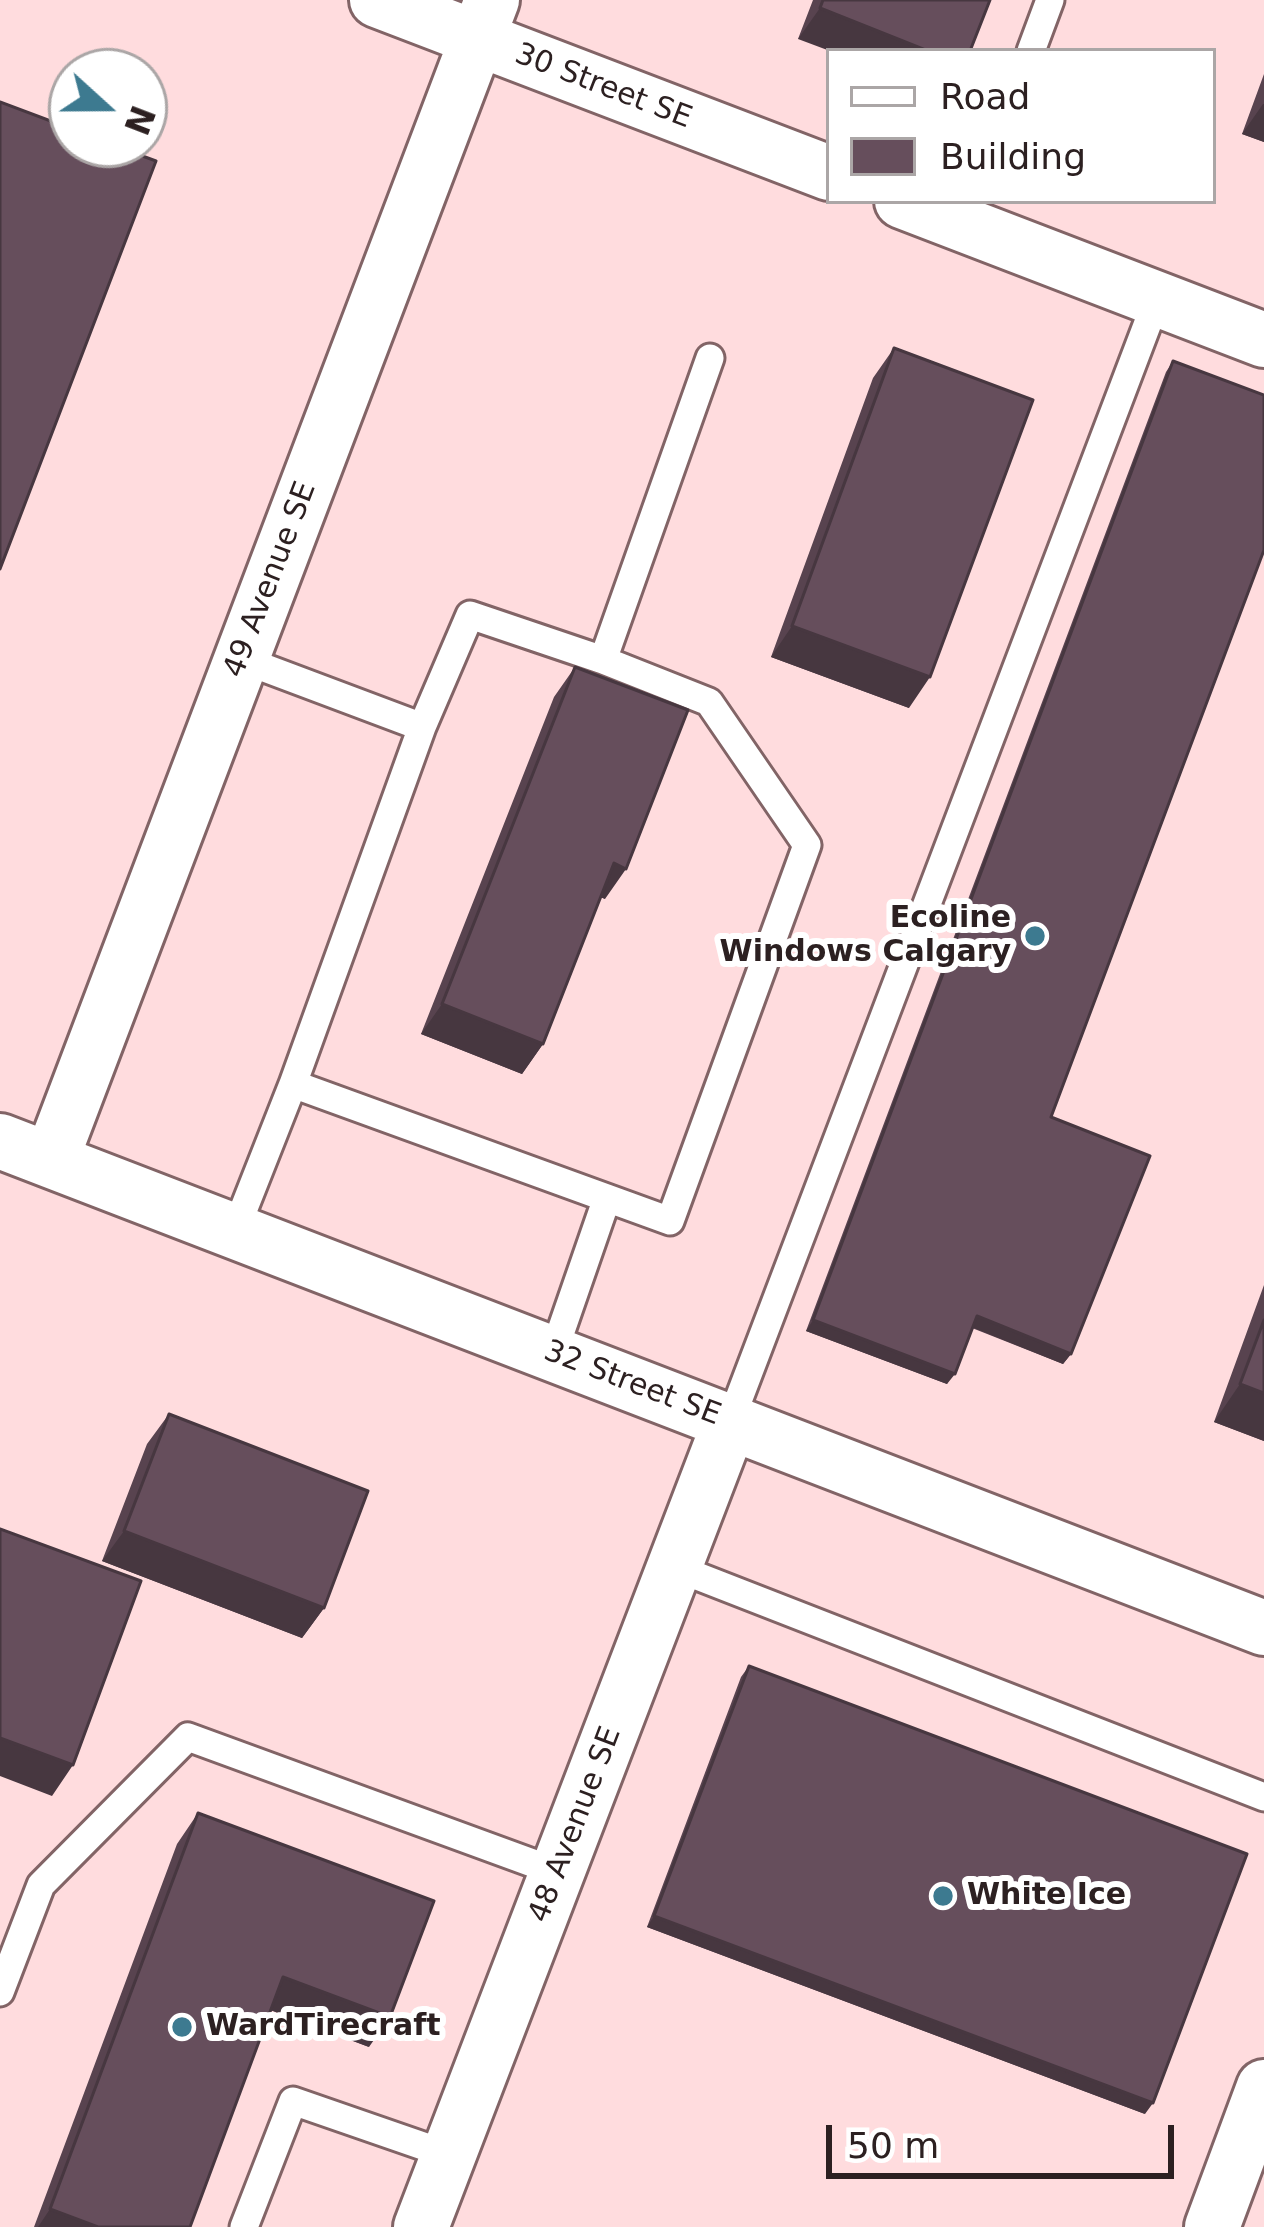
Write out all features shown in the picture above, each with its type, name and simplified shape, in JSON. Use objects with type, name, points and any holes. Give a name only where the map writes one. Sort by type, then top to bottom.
[{"type":"street","name":"30 Street SE","points":[[377,0],[484,19],[826,172]]},
{"type":"street","name":"49 Avenue SE","points":[[51,1160],[484,19]]},
{"type":"street","points":[[919,204],[970,213],[1157,299],[1264,340]]},
{"type":"street","name":"32 Street SE","points":[[0,1141],[1264,1628]]},
{"type":"street","name":"48 Avenue SE","points":[[421,2227],[730,1422]]},
{"type":"street","points":[[1212,2227],[1264,2087]]},
{"type":"lane","points":[[1032,48],[1050,0]]},
{"type":"lane","points":[[730,1422],[1157,299]]},
{"type":"lane","points":[[603,660],[710,358]]},
{"type":"lane","points":[[235,1231],[422,727],[470,615],[709,702],[807,845],[670,1221],[293,1084]]},
{"type":"lane","points":[[241,659],[422,727]]},
{"type":"lane","points":[[554,1354],[608,1198]]},
{"type":"lane","points":[[674,1568],[1264,1797]]},
{"type":"lane","points":[[0,1992],[41,1885],[188,1737],[557,1872]]},
{"type":"lane","points":[[244,2227],[293,2101],[449,2155]]},
{"type":"building","points":[[823,0],[990,0],[971,48],[920,48],[820,8]]},
{"type":"building","points":[[0,102],[48,120],[48,168],[153,168],[0,569]]},
{"type":"building","points":[[894,348],[1033,400],[930,677],[792,626]]},
{"type":"building","name":"Ecoline Windows Calgary","points":[[1173,361],[1264,395],[1264,550],[1051,1117],[1150,1156],[1071,1354],[977,1316],[955,1374],[813,1320]]},
{"type":"building","points":[[575,667],[688,710],[626,869],[614,863],[543,1044],[442,1004]]},
{"type":"building","points":[[1264,1320],[1264,1393],[1240,1384]]},
{"type":"building","points":[[169,1414],[368,1491],[324,1608],[124,1531]]},
{"type":"building","points":[[0,1529],[141,1581],[73,1765],[0,1738]]},
{"type":"building","name":"White Ice","points":[[749,1666],[1247,1854],[1153,2103],[654,1916]]},
{"type":"building","name":"WardTirecraft","points":[[198,1813],[434,1901],[390,2017],[283,1977],[190,2227],[98,2227],[50,2209]]},
{"type":"place","name":"Ecoline Windows Calgary","points":[[1035,936]]},
{"type":"place","name":"White Ice","points":[[943,1896]]},
{"type":"place","name":"WardTirecraft","points":[[182,2027]]}]
